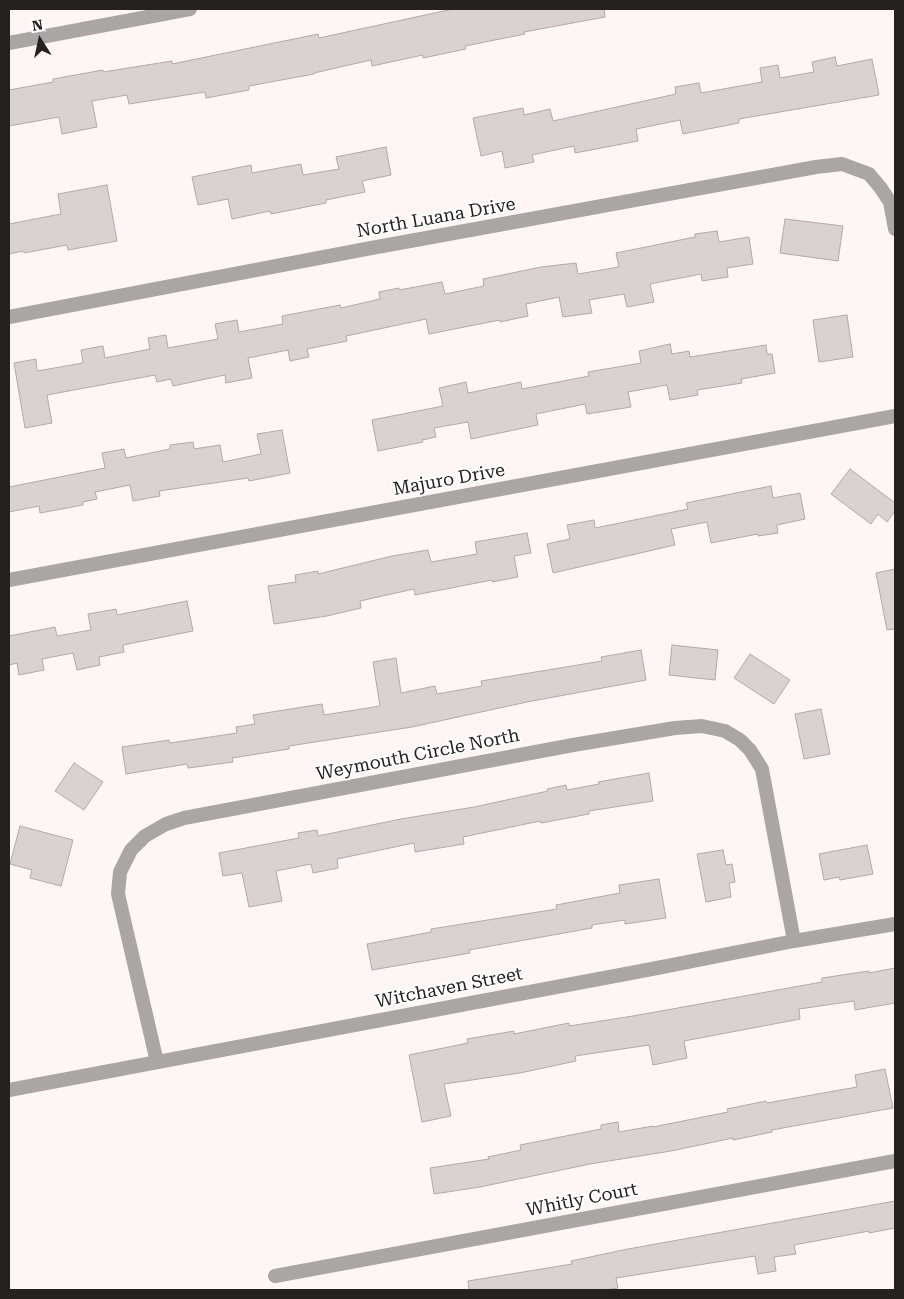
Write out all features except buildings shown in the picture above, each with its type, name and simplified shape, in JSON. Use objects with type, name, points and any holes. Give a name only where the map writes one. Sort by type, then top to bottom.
[{"type":"street","points":[[9,43],[190,9]]},
{"type":"street","name":"North Luana Drive","points":[[9,317],[816,167],[842,164],[869,174],[880,187],[890,202],[895,229]]},
{"type":"street","name":"Majuro Drive","points":[[9,580],[895,416]]},
{"type":"street","name":"Weymouth Circle North","points":[[158,1062],[118,894],[120,872],[131,850],[145,836],[166,824],[184,818],[573,745],[674,728],[702,726],[725,731],[740,740],[750,750],[762,769],[794,941]]},
{"type":"street","name":"Witchaven Street","points":[[9,1090],[794,941],[895,924]]},
{"type":"street","name":"Whitly Court","points":[[275,1276],[895,1161]]}]
